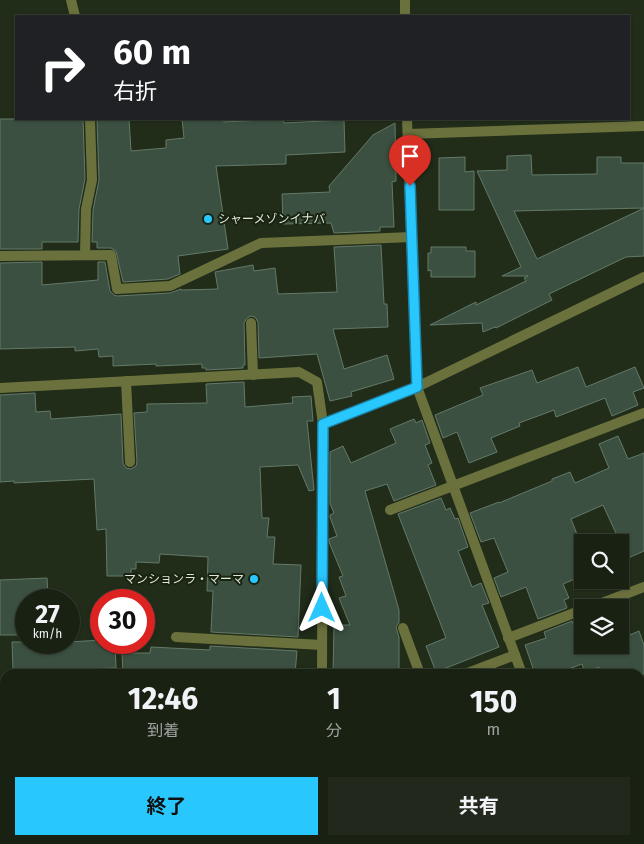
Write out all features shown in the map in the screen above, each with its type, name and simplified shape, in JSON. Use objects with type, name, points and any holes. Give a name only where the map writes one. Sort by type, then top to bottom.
[{"type":"street","points":[[71,0],[75,15]]},
{"type":"street","points":[[405,0],[405,15]]},
{"type":"street","points":[[85,255],[86,209],[92,180],[90,120]]},
{"type":"street","points":[[407,120],[417,387],[520,669]]},
{"type":"street","points":[[408,134],[644,126]]},
{"type":"street","points":[[0,256],[111,255],[117,289],[170,286],[261,243],[412,237]]},
{"type":"street","points":[[323,424],[417,387],[644,277]]},
{"type":"street","points":[[251,323],[253,375]]},
{"type":"street","points":[[0,388],[299,372],[317,382],[323,424],[322,669]]},
{"type":"street","points":[[126,381],[130,462]]},
{"type":"street","points":[[390,510],[644,413]]},
{"type":"street","points":[[613,599],[644,587]]},
{"type":"street","points":[[508,638],[574,613]]},
{"type":"street","points":[[403,628],[418,669]]},
{"type":"street","points":[[176,636],[322,645]]},
{"type":"street","points":[[478,669],[515,655]]},
{"type":"building","points":[[0,119],[83,120],[85,179],[79,209],[78,242],[42,242],[42,249],[0,249]]},
{"type":"building","points":[[97,120],[129,120],[131,151],[166,148],[166,140],[184,138],[182,120],[224,120],[224,122],[283,120],[284,123],[344,120],[345,152],[286,155],[286,164],[216,166],[228,249],[178,256],[180,274],[168,279],[123,282],[116,251],[111,248],[97,248],[97,242],[92,242],[93,210],[99,180]]},
{"type":"building","points":[[395,123],[396,181],[392,182],[394,227],[380,227],[380,231],[334,233],[331,223],[283,224],[282,194],[330,192],[329,186],[373,135]]},
{"type":"building","points":[[531,155],[532,175],[597,174],[597,157],[621,157],[621,163],[644,163],[644,208],[644,256],[626,257],[549,294],[552,300],[496,328],[483,332],[482,323],[430,325],[476,302],[476,305],[526,281],[524,278],[528,276],[502,276],[521,267],[477,171],[507,170],[507,156]],"holes":[[[644,208],[537,259],[514,211]]]},
{"type":"building","points":[[465,157],[465,172],[474,171],[474,210],[439,210],[439,158]]},
{"type":"building","points":[[381,245],[384,304],[387,304],[388,327],[333,329],[344,369],[387,355],[394,379],[351,392],[352,396],[330,401],[317,354],[259,358],[258,322],[255,317],[251,316],[244,323],[245,365],[243,365],[243,368],[206,370],[206,368],[202,368],[202,364],[113,366],[113,356],[99,357],[98,349],[75,351],[75,347],[0,349],[0,263],[42,262],[42,285],[98,280],[98,262],[105,262],[110,291],[117,296],[170,293],[181,289],[218,289],[215,272],[253,265],[254,271],[275,268],[278,294],[337,292],[334,247]]},
{"type":"building","points":[[431,247],[466,247],[466,251],[475,251],[475,277],[431,277],[431,270],[428,271],[428,253],[431,253]]},
{"type":"building","points":[[578,367],[586,387],[635,367],[644,388],[633,392],[638,405],[612,416],[605,398],[556,417],[554,410],[519,423],[520,426],[491,438],[497,452],[469,463],[457,432],[443,438],[435,415],[483,395],[480,388],[532,370],[537,383]]},
{"type":"building","points":[[244,382],[245,407],[293,403],[292,397],[311,396],[313,421],[307,421],[314,490],[309,491],[298,465],[260,467],[262,518],[269,518],[267,537],[275,537],[273,564],[301,565],[298,637],[211,632],[213,591],[207,591],[208,557],[160,554],[159,563],[136,562],[136,569],[131,569],[131,576],[107,576],[106,529],[97,530],[94,479],[0,482],[0,395],[35,393],[36,412],[50,411],[51,419],[121,414],[123,463],[126,468],[131,469],[136,466],[137,462],[134,413],[147,412],[147,404],[207,403],[206,384]]},
{"type":"building","points":[[414,419],[416,423],[422,420],[430,443],[425,445],[432,463],[428,465],[436,485],[394,501],[387,484],[365,491],[399,610],[399,623],[396,627],[399,637],[399,669],[333,669],[334,625],[350,625],[339,598],[346,596],[339,577],[343,576],[329,542],[329,539],[337,536],[330,517],[334,513],[330,504],[330,452],[343,446],[351,463],[396,443],[390,429]]},
{"type":"building","points":[[618,436],[628,459],[644,453],[644,551],[629,558],[629,534],[616,534],[603,505],[571,519],[577,534],[574,534],[574,579],[563,584],[569,598],[564,600],[567,608],[538,619],[526,587],[501,597],[494,578],[508,572],[494,538],[481,542],[470,513],[499,503],[570,472],[575,483],[609,468],[599,444]]},
{"type":"building","points":[[441,498],[446,510],[450,508],[455,519],[458,518],[468,547],[458,551],[472,587],[481,583],[489,603],[482,605],[499,647],[444,669],[435,669],[426,646],[446,638],[398,514]]},
{"type":"building","points":[[47,578],[48,589],[15,589],[15,635],[0,635],[0,580]]},
{"type":"building","points":[[572,621],[574,626],[574,654],[629,654],[629,635],[639,631],[644,645],[644,669],[600,669],[599,667],[584,669],[582,664],[568,669],[533,669],[525,645],[546,638],[544,632]]},
{"type":"building","points":[[80,641],[90,641],[90,654],[115,654],[116,668],[13,669],[12,642],[15,642],[15,654],[80,654]]},
{"type":"building","points":[[210,646],[297,651],[295,669],[123,669],[122,654],[155,654],[155,647],[210,650]]},
{"type":"place","name":"シャーメゾンイナバ","points":[[208,219]]},
{"type":"place","name":"マンションラ・マーマ","points":[[254,579]]},
{"type":"route","points":[[322,608],[323,424],[417,387],[410,186]]}]
